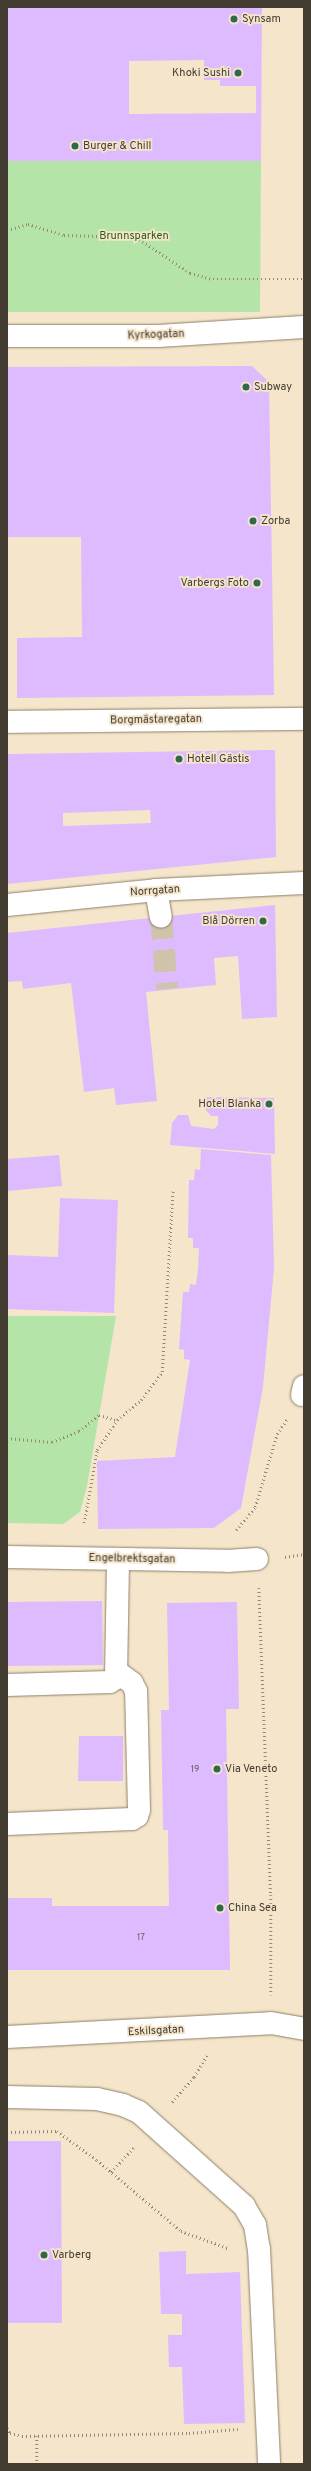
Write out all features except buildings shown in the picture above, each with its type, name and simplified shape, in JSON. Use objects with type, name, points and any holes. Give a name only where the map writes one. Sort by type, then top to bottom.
[{"type":"street","name":"Kyrkogatan","points":[[7,336],[158,336],[304,327]]},
{"type":"street","name":"Borgmästaregatan","points":[[7,722],[304,719]]},
{"type":"street","name":"Norrgatan","points":[[7,905],[156,890],[304,883]]},
{"type":"street","points":[[156,890],[161,917]]},
{"type":"street","name":"Engelbrektsgatan","points":[[7,1557],[227,1561],[257,1559]]},
{"type":"street","points":[[7,1685],[110,1682],[116,1678],[118,1673],[118,1559]]},
{"type":"street","points":[[7,1824],[132,1819],[137,1816],[139,1810],[136,1691],[132,1683],[118,1673]]},
{"type":"street","name":"Eskilsgatan","points":[[7,2037],[271,2023],[304,2029]]},
{"type":"street","points":[[7,2097],[34,2100],[97,2099],[134,2110],[244,2206],[255,2225],[259,2249],[269,2464]]},
{"type":"path","points":[[7,230],[28,224],[64,235],[136,237],[190,273],[213,279],[304,279]]},
{"type":"path","points":[[84,1523],[97,1450],[117,1420],[141,1400],[162,1372],[173,1189]]},
{"type":"path","points":[[227,1561],[232,1538],[239,1524],[255,1507],[277,1434],[303,1390]]},
{"type":"path","points":[[7,1438],[52,1442],[79,1431],[99,1415],[117,1420]]},
{"type":"path","points":[[289,1557],[304,1554]]},
{"type":"path","points":[[257,1559],[271,1895],[271,2023]]},
{"type":"path","points":[[7,2132],[57,2131],[97,2160],[181,2231],[232,2250]]},
{"type":"path","points":[[7,2428],[10,2433],[22,2436],[37,2436],[189,2433],[241,2428]]},
{"type":"path","points":[[37,2436],[37,2464]]},
{"type":"green space","name":"Brunnsparken","points":[[7,161],[261,161],[260,312],[7,312]]},
{"type":"green space","points":[[7,1316],[116,1316],[87,1486],[80,1512],[63,1524],[7,1523]]},
{"type":"tunnel","points":[[161,917],[167,989]]},
{"type":"place","name":"Synsam","points":[[234,19]]},
{"type":"place","name":"Khoki Sushi","points":[[238,73]]},
{"type":"place","name":"Burger & Chill","points":[[75,146]]},
{"type":"place","name":"Subway","points":[[246,387]]},
{"type":"place","name":"Zorba","points":[[253,521]]},
{"type":"place","name":"Varbergs Foto","points":[[257,583]]},
{"type":"place","name":"Hotell Gästis","points":[[179,759]]},
{"type":"place","name":"Blå Dörren","points":[[263,921]]},
{"type":"place","name":"Hotel Blanka","points":[[269,1104]]},
{"type":"place","name":"Via Veneto","points":[[217,1769]]},
{"type":"place","name":"China Sea","points":[[220,1908]]},
{"type":"place","name":"Varberg","points":[[44,2255]]}]
